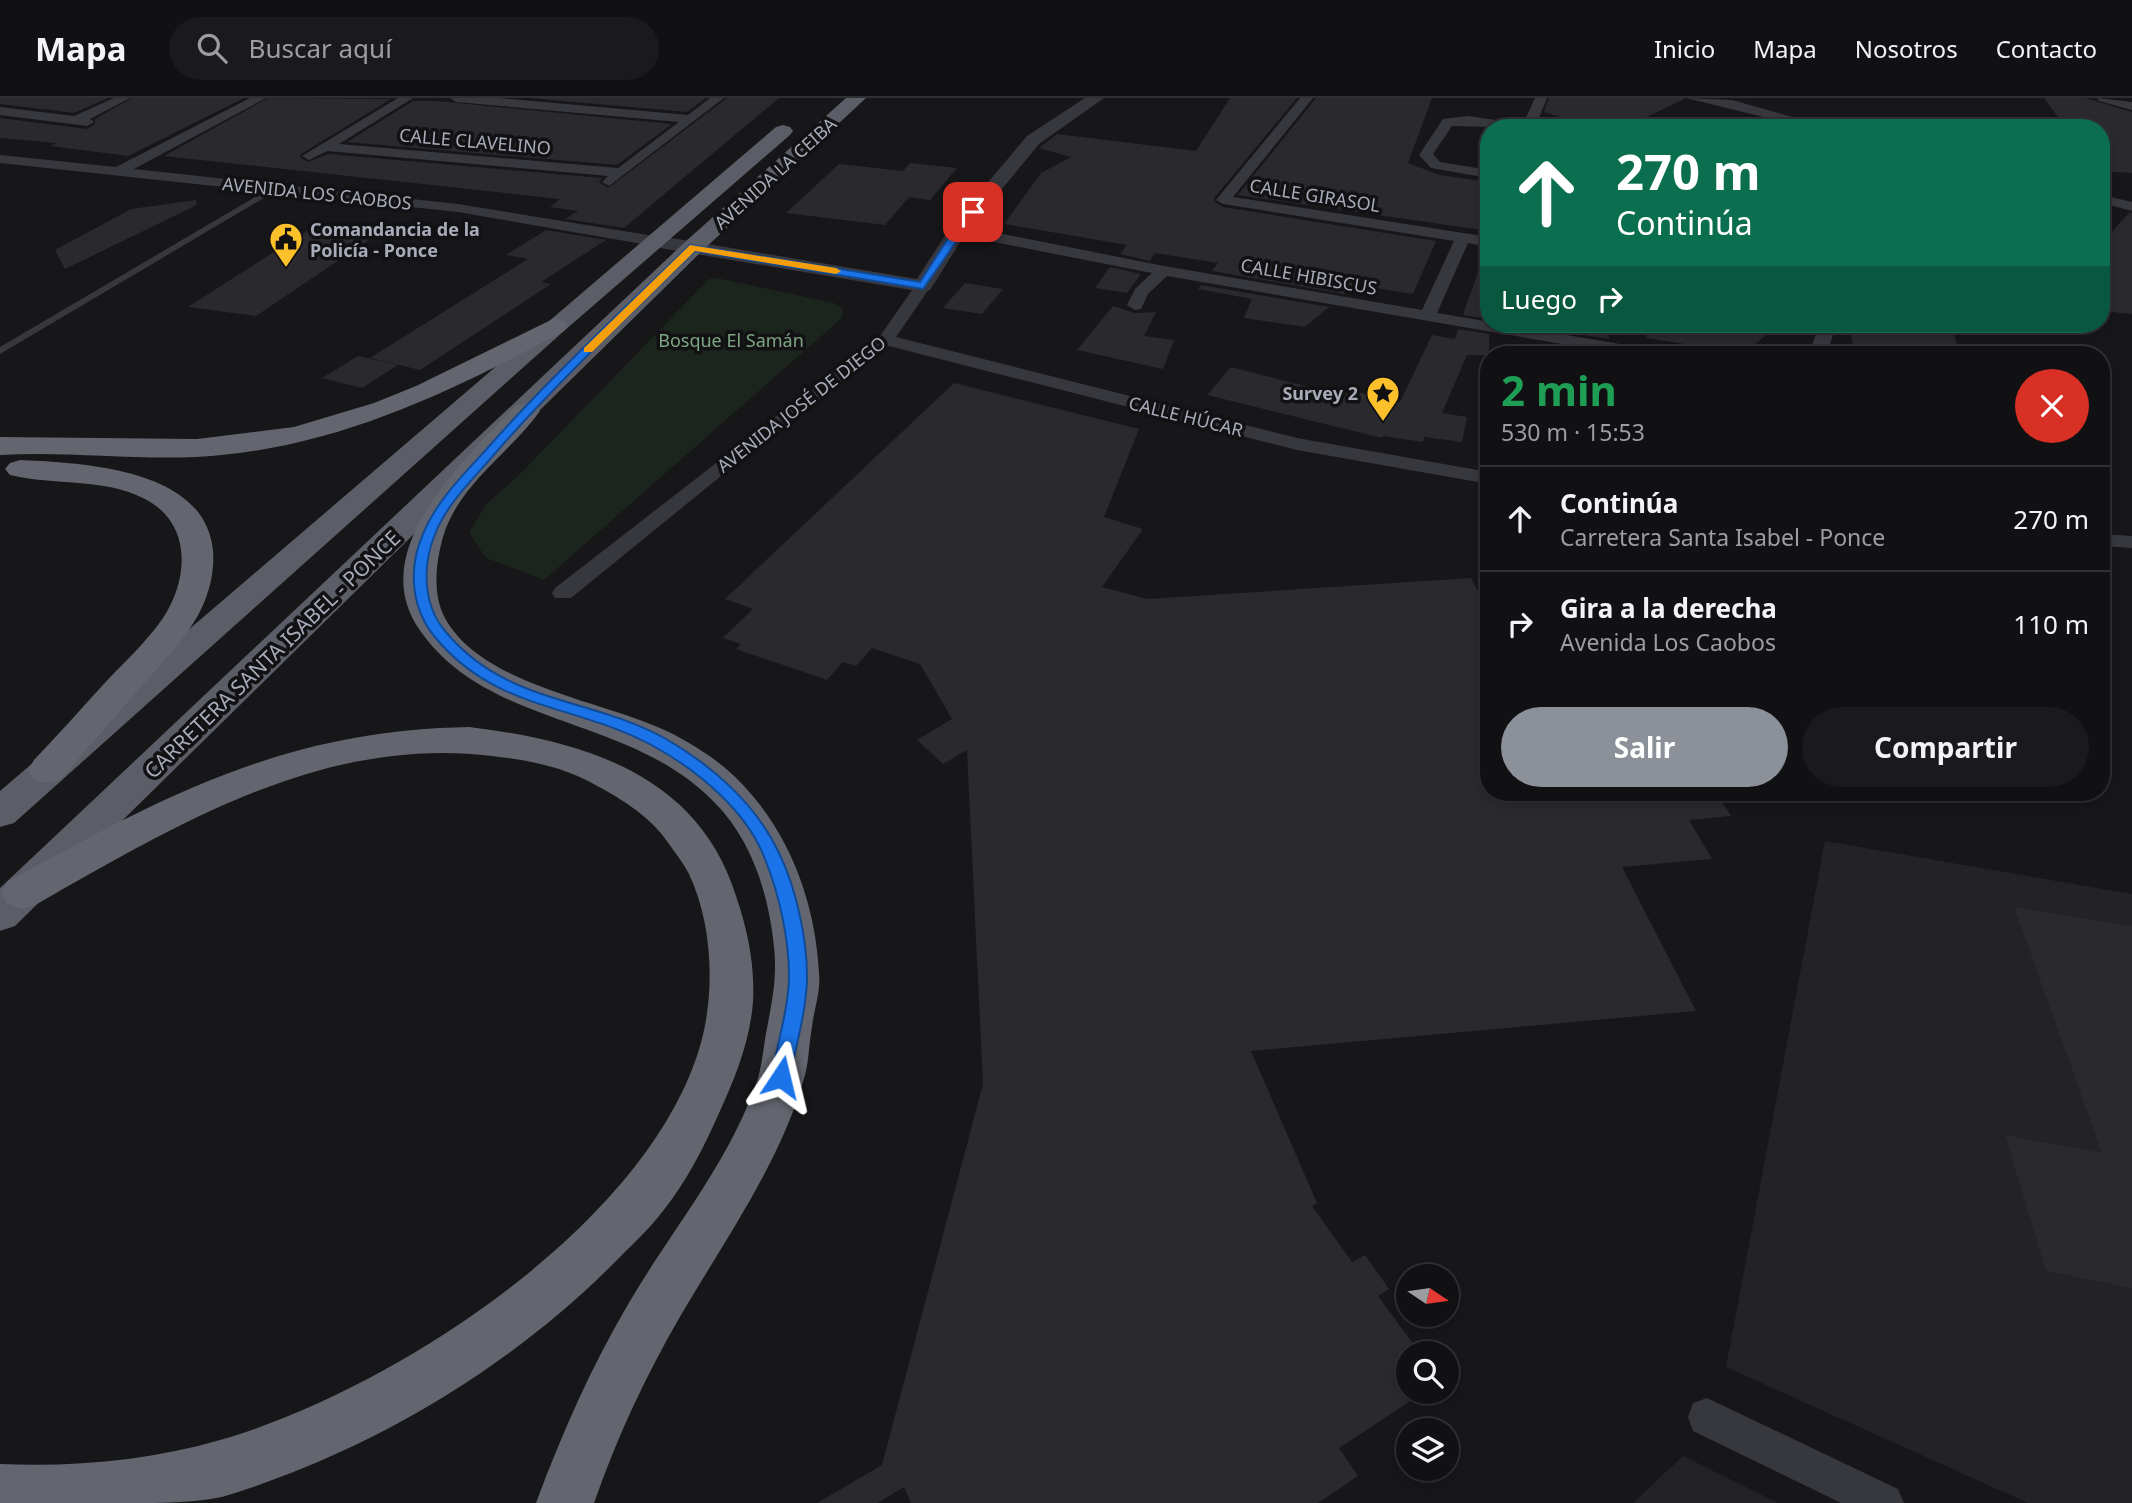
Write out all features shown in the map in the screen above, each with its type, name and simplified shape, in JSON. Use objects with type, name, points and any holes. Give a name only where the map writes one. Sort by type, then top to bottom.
[{"type":"highway","name":"AVENIDA LA CEIBA","points":[[693,247],[857,98]]},
{"type":"highway","name":"AVENIDA LA CEIBA","points":[[654,241],[801,116]]},
{"type":"highway","points":[[0,813],[654,241]]},
{"type":"highway","name":"CARRETERA SANTA ISABEL - PONCE","points":[[11,904],[526,411],[693,247]]},
{"type":"highway","points":[[0,446],[53,444],[199,448],[306,433],[358,420],[416,398],[555,326]]},
{"type":"highway","points":[[526,411],[447,501],[428,535],[421,567],[421,599],[432,624],[456,654],[482,675],[516,691],[630,729],[660,743],[709,775],[748,816],[773,856],[790,914],[798,977],[781,1077],[751,1146],[718,1210],[661,1298],[615,1382],[565,1503]]},
{"type":"highway","points":[[0,468],[61,470],[139,483],[167,496],[191,524],[200,552],[194,582],[178,619],[158,646],[47,770]]},
{"type":"highway","points":[[0,1493],[32,1498],[113,1498],[199,1480],[289,1447],[394,1394],[489,1338],[586,1256],[648,1191],[704,1097],[728,1023],[732,962],[722,900],[698,851],[672,817],[636,788],[585,761],[547,749],[492,742],[424,740],[355,748],[281,768],[169,812],[11,904]]},
{"type":"street","points":[[0,111],[82,121],[124,98]]},
{"type":"street","points":[[118,172],[260,98]]},
{"type":"street","points":[[309,156],[407,98]]},
{"type":"street","points":[[456,98],[691,119]]},
{"type":"street","points":[[601,188],[718,98]]},
{"type":"street","name":"AVENIDA JOSÉ DE DIEGO","points":[[563,593],[725,463],[886,340],[958,230],[1033,140],[1096,98]]},
{"type":"street","name":"CALLE GIRASOL","points":[[1307,98],[1223,200],[1480,241]]},
{"type":"street","points":[[1530,119],[1541,98]]},
{"type":"street","points":[[1692,98],[1730,101],[1794,119]]},
{"type":"street","points":[[2103,98],[2132,106]]},
{"type":"street","points":[[1730,101],[1741,119]]},
{"type":"street","points":[[1480,122],[1448,121],[1426,155],[1436,165],[1480,172]]},
{"type":"street","name":"CALLE CLAVELINO","points":[[325,147],[621,173]]},
{"type":"street","name":"AVENIDA LOS CAOBOS","points":[[0,159],[458,208],[923,286]]},
{"type":"street","points":[[2110,201],[2132,207]]},
{"type":"street","name":"CALLE HIBISCUS","points":[[958,230],[1164,271],[1480,324]]},
{"type":"street","points":[[1428,315],[1462,238]]},
{"type":"street","points":[[1135,305],[1141,292],[1164,271]]},
{"type":"street","name":"CALLE HIBISCUS","points":[[1530,333],[1604,346]]},
{"type":"street","name":"CALLE HÚCAR","points":[[886,340],[1297,444],[1480,476]]},
{"type":"street","points":[[2110,541],[2132,542]]},
{"type":"street","points":[[1707,1417],[1884,1503]]},
{"type":"lane","points":[[0,351],[275,189]]},
{"type":"shaded area","points":[[1825,841],[2132,894],[2132,1503],[2028,1503],[1726,1367]]},
{"type":"shaded area","points":[[1683,1456],[1778,1503],[1633,1503]]},
{"type":"green space","name":"Bosque El Samán","points":[[717,278],[834,303],[843,309],[842,318],[544,580],[486,558],[469,533],[486,504],[519,475],[709,279]]},
{"type":"building","points":[[0,98],[108,98],[74,113],[0,104]]},
{"type":"building","points":[[132,98],[244,98],[128,156],[50,146],[57,143],[0,138],[0,118],[87,129],[95,124],[95,119]]},
{"type":"building","points":[[268,98],[391,99],[301,154],[300,157],[308,162],[328,154],[602,178],[599,182],[608,188],[727,98],[779,98],[624,228],[565,219],[578,211],[550,207],[560,199],[164,156]]},
{"type":"building","points":[[528,98],[706,98],[687,112]]},
{"type":"building","points":[[1230,98],[1297,98],[1214,198],[1215,202],[1223,207],[1436,241],[1413,294],[1353,286],[1344,294],[1212,271],[1218,263],[1155,253],[1150,261],[1120,254],[1127,245],[1004,224],[1041,173],[1071,157],[1039,148],[1057,134],[1196,151]]},
{"type":"building","points":[[1316,98],[1432,98],[1408,163],[1440,175],[1480,181],[1480,230],[1238,195]]},
{"type":"building","points":[[1549,98],[1684,99],[1643,119],[1567,119],[1544,112]]},
{"type":"building","points":[[2044,98],[2085,98],[2132,112],[2132,173],[2110,172],[2110,119],[2059,119]]},
{"type":"building","points":[[413,101],[437,101],[672,124],[617,165],[347,142]]},
{"type":"building","points":[[910,163],[957,168],[930,200],[909,197],[885,225],[786,213],[839,164],[903,171]]},
{"type":"building","points":[[196,200],[197,205],[65,269],[55,250],[131,209]]},
{"type":"building","points":[[2132,213],[2132,314],[2110,312],[2110,234]]},
{"type":"building","name":"Comandancia de la Policía - Ponce","points":[[318,224],[381,232],[256,316],[188,307]]},
{"type":"building","points":[[546,230],[606,240],[541,282],[551,284],[420,370],[370,358],[528,259],[506,255]]},
{"type":"building","points":[[1480,266],[1480,318],[1463,315]]},
{"type":"building","points":[[1110,267],[1141,274],[1127,293],[1095,288]]},
{"type":"building","points":[[965,283],[1003,289],[982,314],[943,308]]},
{"type":"building","points":[[1201,285],[1329,307],[1305,327],[1244,318],[1252,299],[1198,289]]},
{"type":"building","points":[[1113,306],[1135,313],[1156,312],[1144,336],[1174,340],[1163,369],[1077,350]]},
{"type":"building","points":[[1458,329],[1489,334],[1489,346],[1480,346],[1480,355],[1467,355],[1442,413],[1467,417],[1462,442],[1424,437],[1423,442],[1382,438],[1207,395],[1231,367],[1344,396],[1350,390],[1400,402],[1432,335],[1455,339]]},
{"type":"building","points":[[1608,333],[1609,339],[1584,335]]},
{"type":"building","points":[[1646,333],[1769,333],[1755,346],[1697,346],[1646,338]]},
{"type":"building","points":[[1850,333],[1953,333],[1958,346],[1854,346]]},
{"type":"building","points":[[358,356],[398,365],[362,388],[322,378]]},
{"type":"building","points":[[954,383],[1139,429],[1104,517],[1143,529],[1102,587],[1147,599],[1471,578],[1480,596],[1480,801],[1721,801],[1731,816],[1689,820],[1712,859],[1622,867],[1696,1011],[1251,1051],[1317,1203],[1312,1206],[1352,1262],[1365,1255],[1389,1289],[1378,1296],[1396,1320],[1396,1327],[1401,1327],[1411,1341],[1396,1341],[1396,1404],[1406,1404],[1339,1448],[1358,1476],[1318,1503],[911,1503],[904,1487],[878,1503],[817,1503],[882,1465],[983,1084],[967,750],[943,764],[917,740],[952,719],[920,664],[872,648],[856,666],[843,662],[827,680],[736,649],[741,644],[723,638],[753,609],[725,599]]},
{"type":"building","points":[[2014,907],[2132,926],[2132,1288],[2046,1271],[2005,1135],[2102,1153]]},
{"type":"slow traffic","points":[[588,350],[693,247],[836,271]]},
{"type":"place","name":"Comandancia de la Policía - Ponce","points":[[286,269]]},
{"type":"place","name":"Survey 2","points":[[1383,423]]},
{"type":"route","points":[[781,1077],[798,977],[790,914],[773,856],[748,816],[709,775],[660,743],[630,729],[516,691],[482,675],[456,654],[432,624],[421,599],[421,567],[428,535],[447,501],[526,411],[693,247],[923,286],[958,230],[973,212]]}]
